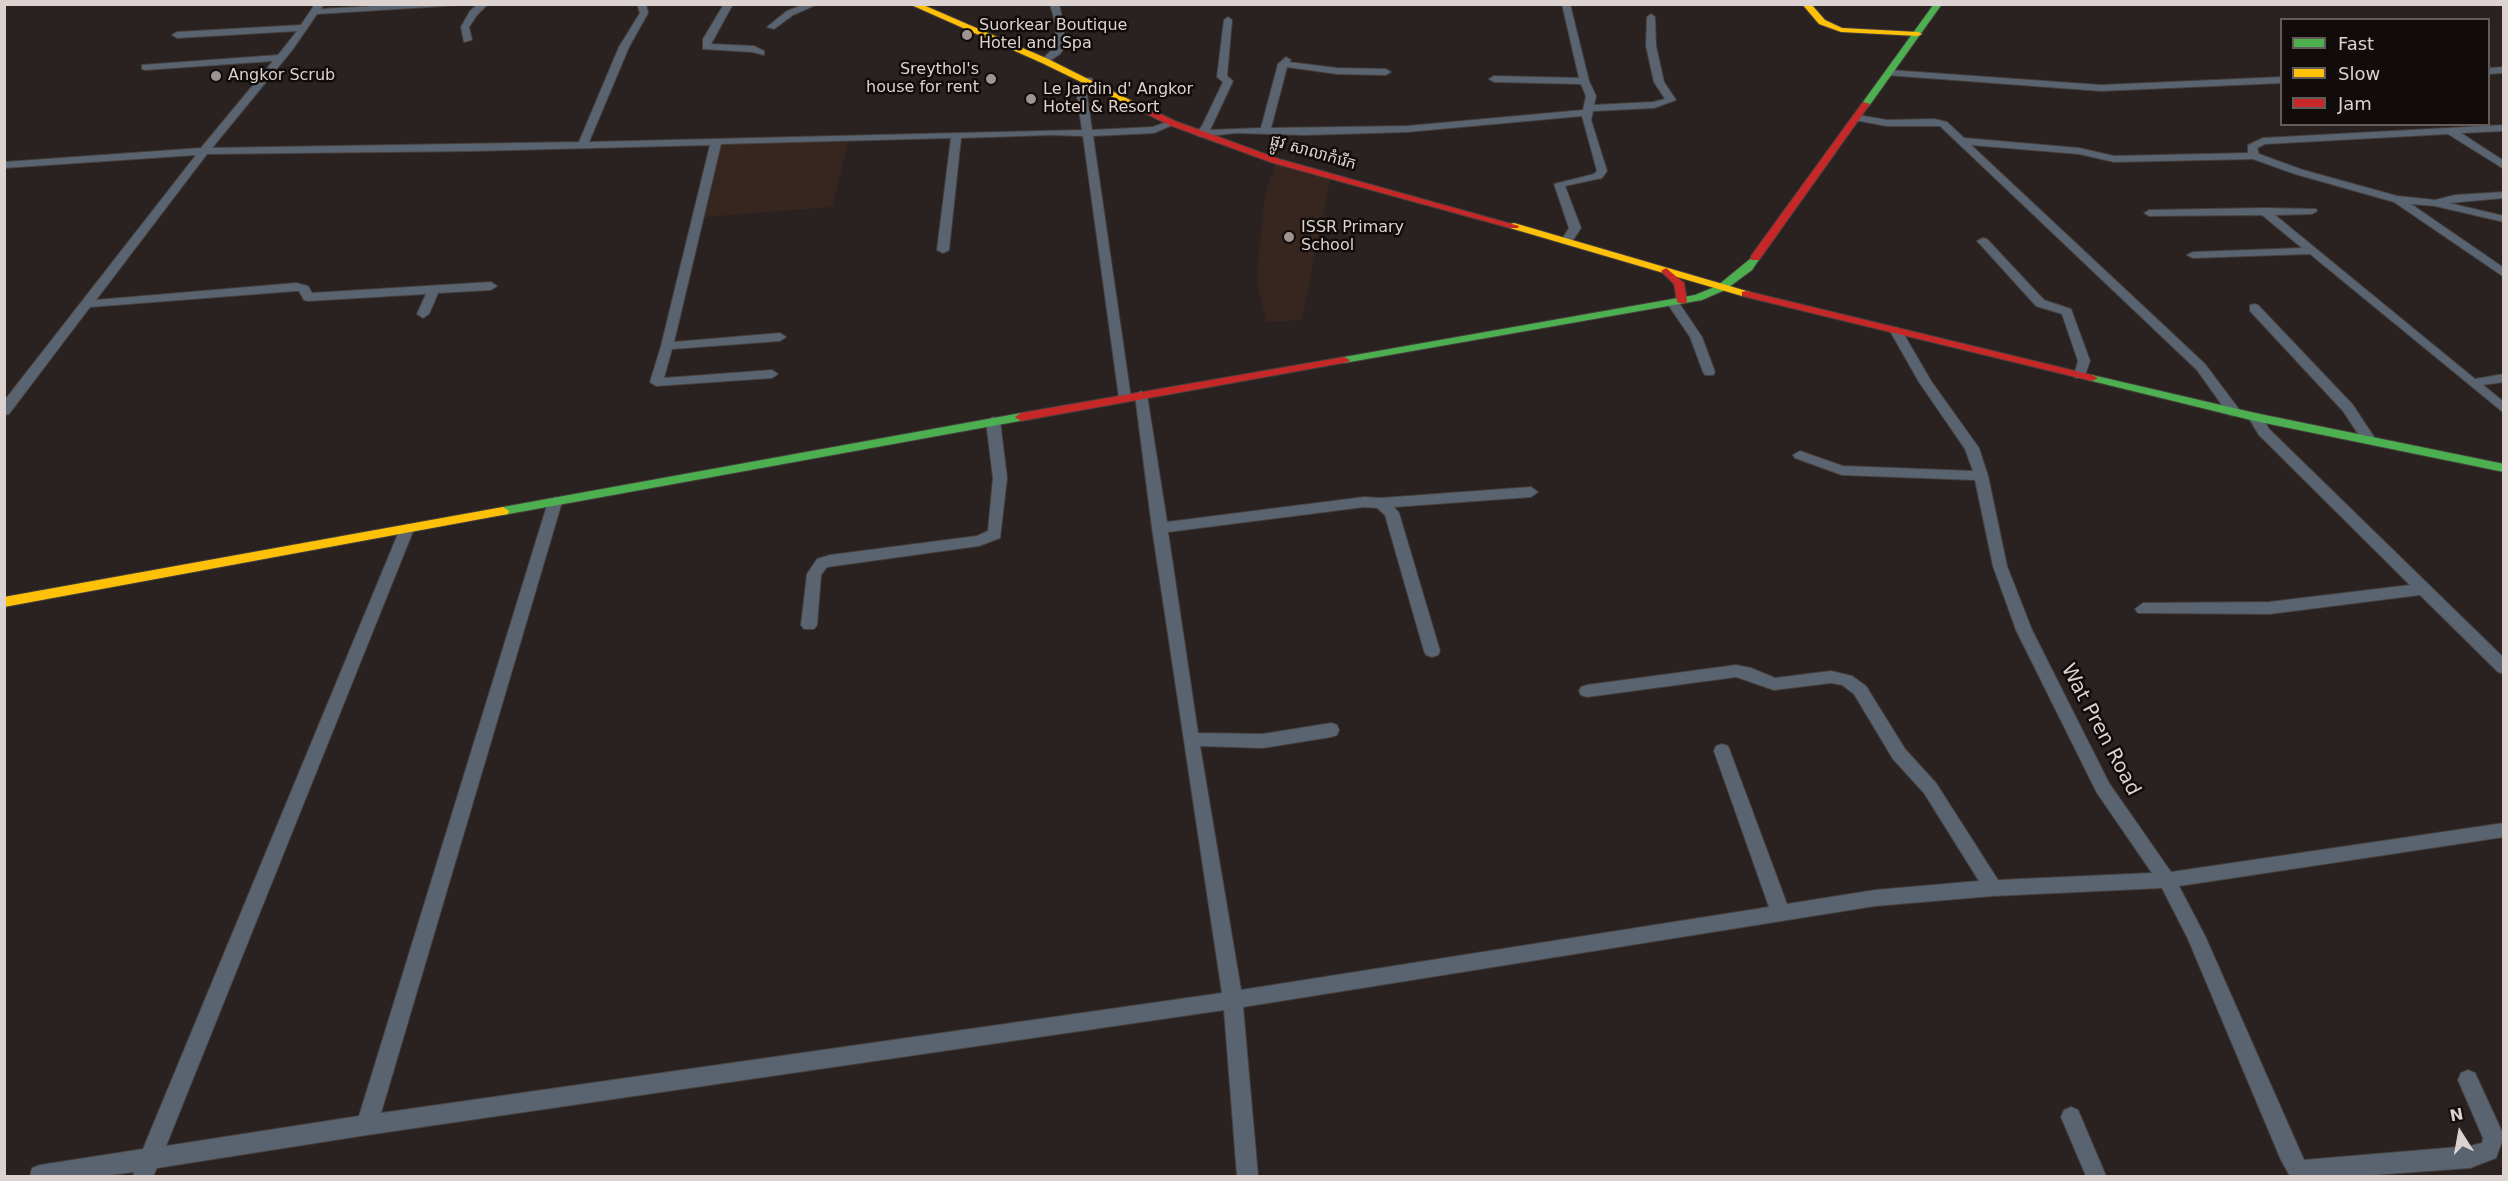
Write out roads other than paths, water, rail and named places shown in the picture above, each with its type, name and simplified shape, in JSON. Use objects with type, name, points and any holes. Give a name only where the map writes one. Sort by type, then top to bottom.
[{"type":"main road","name":"ផ្លូវ សាលាកំរើក","points":[[913,4],[1051,57],[1088,80],[1172,123],[1276,161],[1666,270],[1721,288],[2255,417],[2365,432],[2504,468]]},
{"type":"main road","points":[[1806,4],[1822,21],[1841,30],[1918,34]]},
{"type":"main road","points":[[4,602],[993,421],[1677,302],[1721,288],[1748,268],[1938,4]]},
{"type":"main road","points":[[1666,270],[1679,283],[1677,302]]},
{"type":"street","points":[[4,411],[204,152],[281,58],[317,8],[472,4]]},
{"type":"street","points":[[467,40],[465,27],[473,13],[484,4]]},
{"type":"street","points":[[583,145],[624,47],[644,13],[641,4]]},
{"type":"street","points":[[729,4],[708,39],[706,47],[754,49],[761,53]]},
{"type":"street","points":[[771,27],[790,13],[814,4]]},
{"type":"street","points":[[1051,57],[1060,26],[1054,4]]},
{"type":"street","points":[[1566,4],[1584,81],[1591,96],[1586,120],[1602,171],[1598,176],[1564,181],[1559,184],[1575,228],[1567,242]]},
{"type":"street","points":[[1200,133],[1407,129],[1654,105],[1671,100],[1659,82],[1651,46],[1651,17]]},
{"type":"street","points":[[1200,133],[1206,128],[1228,81],[1222,77],[1228,20]]},
{"type":"street","points":[[177,34],[303,28]]},
{"type":"street","points":[[145,67],[281,58]]},
{"type":"street","points":[[1265,130],[1271,100],[1284,62],[1337,71],[1386,72]]},
{"type":"street","points":[[1889,73],[2101,88],[2280,80]]},
{"type":"street","points":[[1494,79],[1584,81]]},
{"type":"street","points":[[1088,80],[1081,89],[1087,133],[1133,396],[1159,528],[1233,1000],[1248,1176]]},
{"type":"street","points":[[1858,118],[1891,123],[1940,123],[2200,367],[2234,412]]},
{"type":"street","points":[[4,165],[204,152],[1087,133],[1154,130],[1172,123]]},
{"type":"street","points":[[2254,156],[2252,147],[2264,141],[2446,127],[2504,128]]},
{"type":"street","points":[[2446,127],[2504,166]]},
{"type":"street","points":[[943,250],[956,135]]},
{"type":"street","points":[[1960,141],[2079,151],[2114,159],[2254,156],[2299,172],[2396,199],[2435,203],[2504,219]]},
{"type":"street","points":[[716,142],[667,346],[656,382],[772,374]]},
{"type":"street","points":[[2435,203],[2455,198],[2504,195]]},
{"type":"street","points":[[2396,199],[2504,274]]},
{"type":"street","points":[[2264,211],[2504,409]]},
{"type":"street","points":[[2149,213],[2312,211]]},
{"type":"street","points":[[1983,241],[2040,303],[2067,312],[2084,361],[2080,375]]},
{"type":"street","points":[[2193,255],[2310,251]]},
{"type":"street","points":[[85,304],[296,287],[304,288],[308,297],[319,297],[491,286]]},
{"type":"street","points":[[423,314],[434,290]]},
{"type":"street","points":[[1677,302],[1696,337],[1709,372]]},
{"type":"street","points":[[2254,308],[2365,432]]},
{"type":"street","name":"Wat Pren Road","points":[[1896,331],[1925,382],[1968,441],[1982,476],[2000,566],[2024,630],[2103,788],[2167,880],[2196,936],[2299,1174]]},
{"type":"street","points":[[667,346],[780,337]]},
{"type":"street","points":[[2473,383],[2504,378]]},
{"type":"street","points":[[2255,417],[2264,432],[2421,589],[2504,668]]},
{"type":"street","points":[[809,625],[814,574],[822,563],[830,560],[979,541],[995,534],[1000,478],[993,421]]},
{"type":"street","points":[[1800,456],[1842,470],[1982,476]]},
{"type":"street","points":[[1159,528],[1364,502],[1381,503],[1531,492]]},
{"type":"street","points":[[367,1125],[555,502]]},
{"type":"street","points":[[1381,503],[1392,513],[1432,651]]},
{"type":"street","points":[[146,1169],[407,529]]},
{"type":"street","points":[[2143,609],[2269,608],[2421,589]]},
{"type":"street","points":[[1587,691],[1736,672],[1745,672],[1774,684],[1831,677],[1846,680],[1860,690],[1899,754],[1930,788],[1993,888]]},
{"type":"street","points":[[1191,739],[1263,741],[1331,730]]},
{"type":"street","points":[[1722,751],[1780,914]]},
{"type":"street","points":[[40,1176],[146,1169],[367,1125],[1233,1000],[1875,898],[1993,888],[2167,880],[2504,830]]},
{"type":"street","points":[[2299,1174],[2470,1157],[2489,1150],[2494,1138],[2468,1080]]},
{"type":"street","points":[[2071,1117],[2096,1176]]},
{"type":"place","name":"Suorkear Boutique Hotel and Spa","points":[[967,35]]},
{"type":"place","name":"Angkor Scrub","points":[[216,76]]},
{"type":"place","name":"Sreythol's house for rent","points":[[991,79]]},
{"type":"place","name":"Le Jardin d' Angkor Hotel & Resort","points":[[1031,99]]},
{"type":"place","name":"ISSR Primary School","points":[[1289,237]]}]
